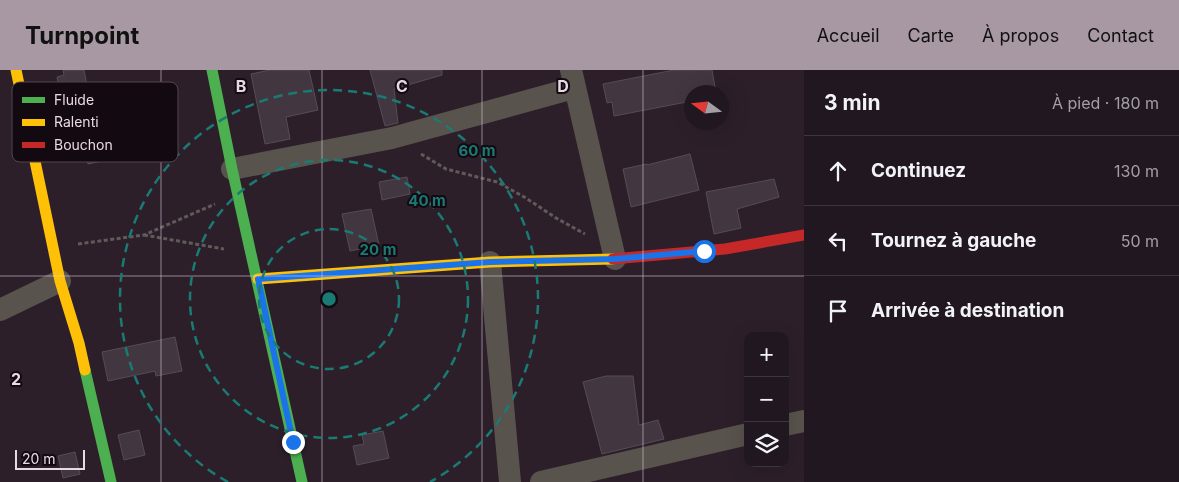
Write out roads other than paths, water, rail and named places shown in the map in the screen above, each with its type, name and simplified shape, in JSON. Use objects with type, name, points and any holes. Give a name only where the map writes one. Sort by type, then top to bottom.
[{"type":"street","points":[[212,70],[232,169],[302,482]]},
{"type":"street","points":[[232,169],[392,138],[573,79],[615,259]]},
{"type":"street","points":[[35,162],[60,281],[79,343],[111,482]]},
{"type":"street","points":[[258,279],[490,262],[615,259],[725,250],[804,235]]},
{"type":"street","points":[[490,262],[510,482]]},
{"type":"street","points":[[0,310],[60,281]]},
{"type":"street","points":[[789,424],[804,421]]},
{"type":"street","points":[[541,482],[744,435]]}]
